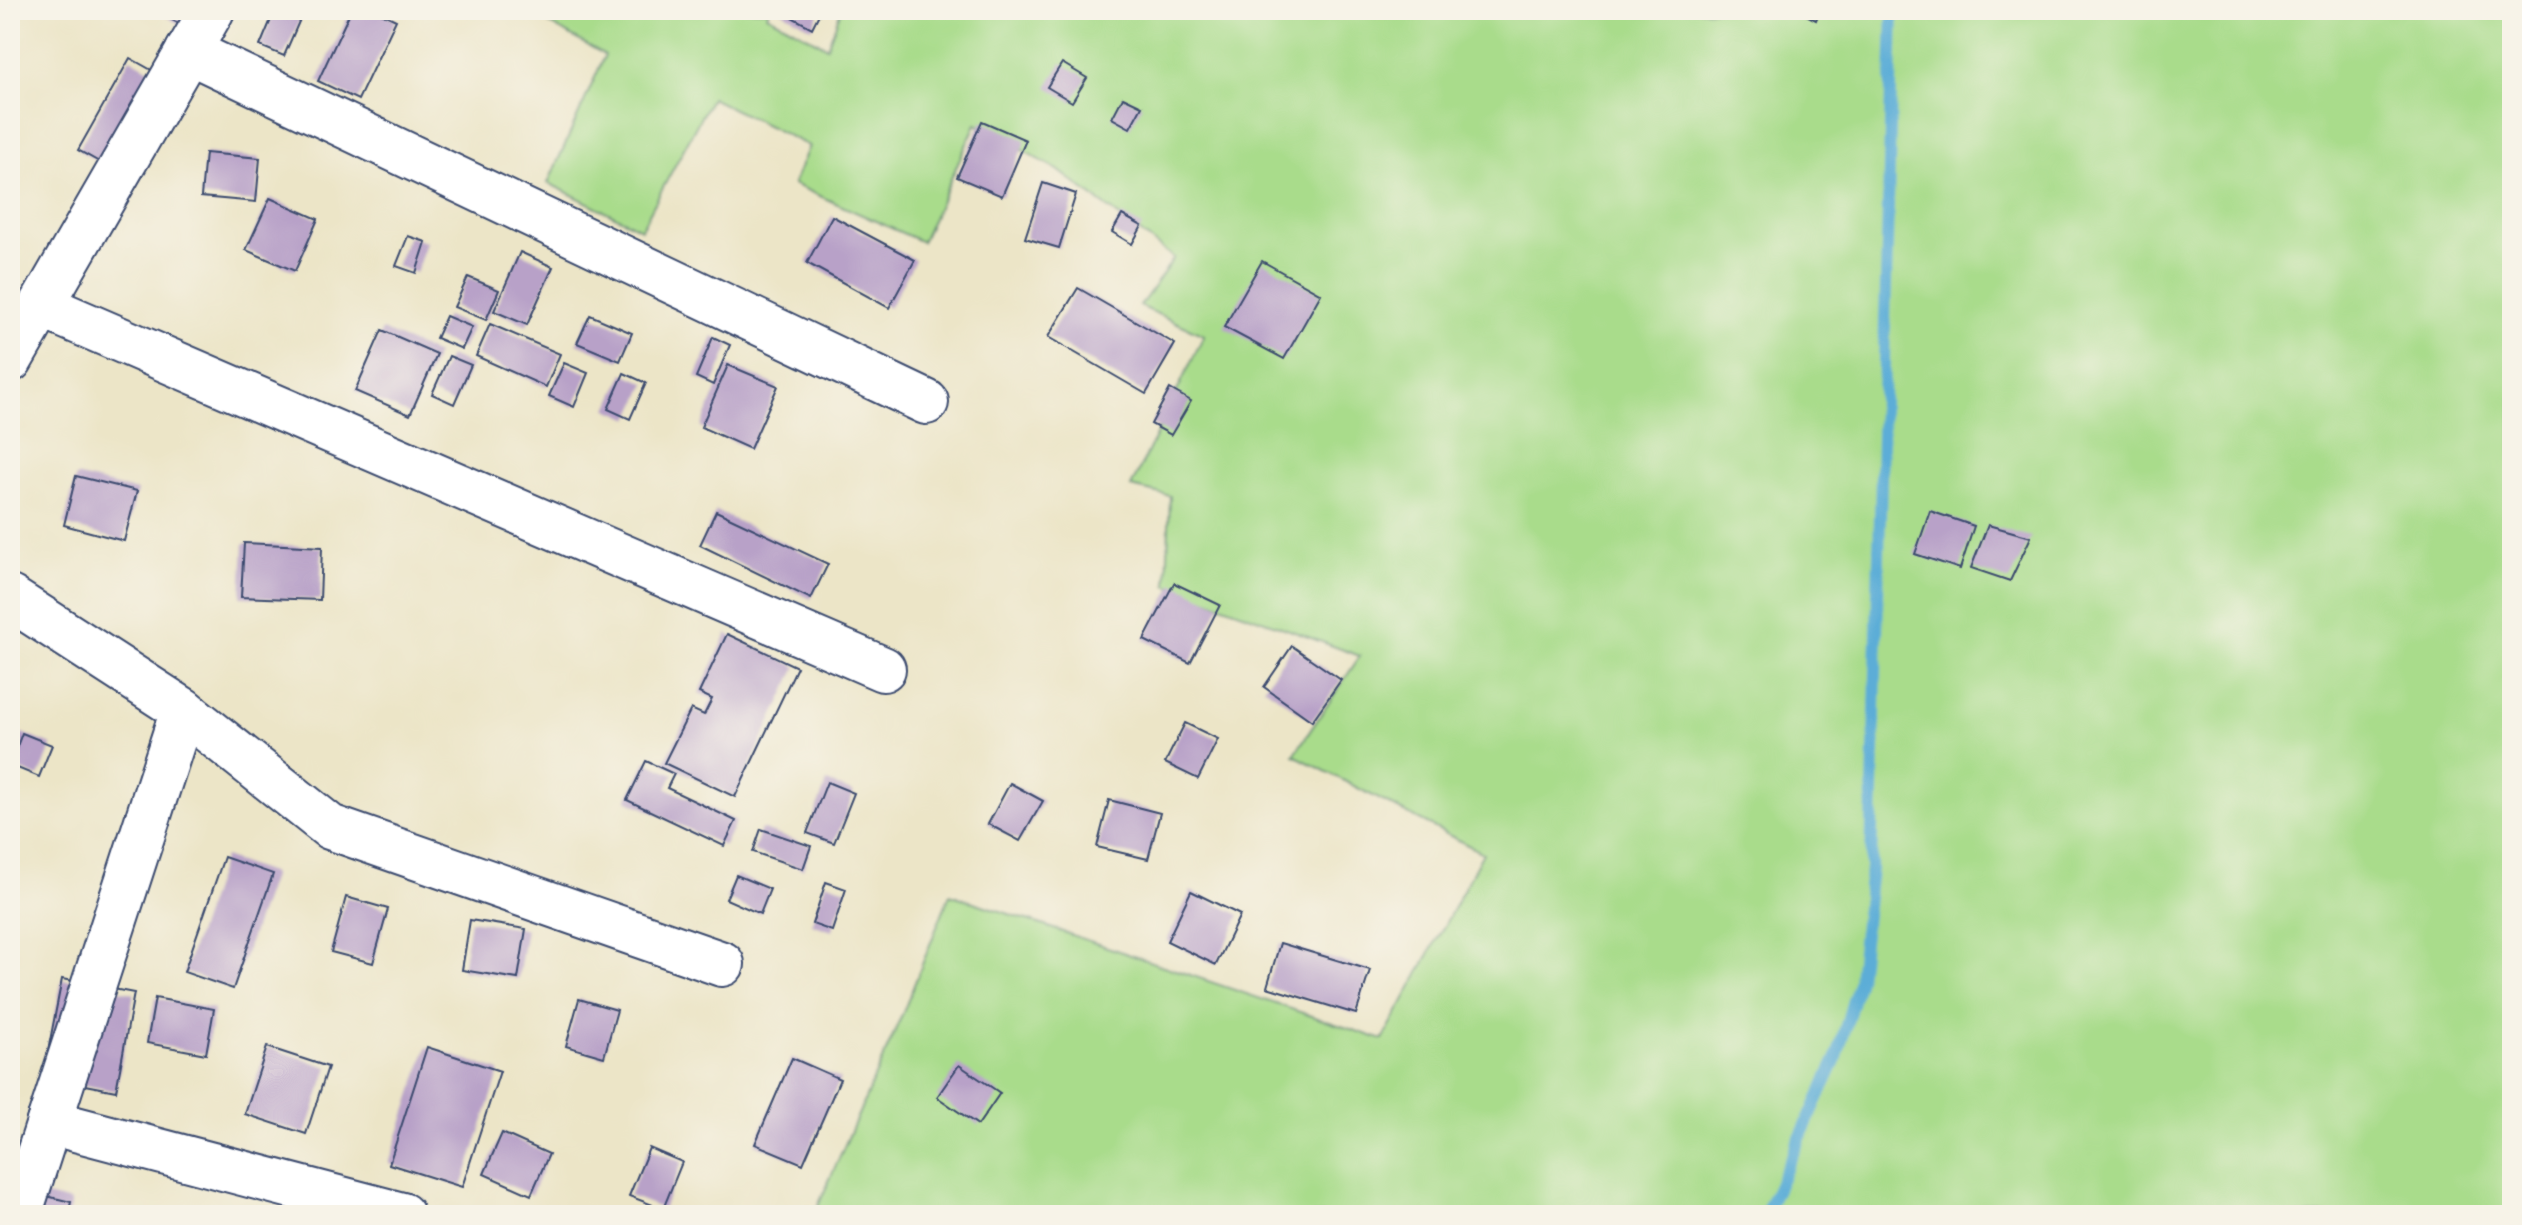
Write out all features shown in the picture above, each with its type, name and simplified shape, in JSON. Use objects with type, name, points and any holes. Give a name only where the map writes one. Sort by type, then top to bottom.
[{"type":"street","points":[[10,360],[212,10]]},
{"type":"street","points":[[188,51],[926,402]]},
{"type":"street","points":[[42,306],[883,669]]},
{"type":"street","points":[[10,598],[183,710],[330,827],[722,964]]},
{"type":"street","points":[[19,1215],[183,710]]},
{"type":"street","points":[[49,1122],[402,1215]]},
{"type":"green space","points":[[525,10],[769,10],[767,15],[827,47],[841,10],[2512,10],[2512,1215],[814,1215],[902,1015],[950,894],[1383,1040],[1483,853],[1294,755],[1360,656],[1167,585],[1170,496],[1131,487],[1204,335],[1140,306],[1174,258],[1058,170],[976,124],[922,242],[793,184],[809,146],[711,98],[641,229],[548,183],[605,55]]},
{"type":"building","points":[[154,10],[234,10],[216,44]]},
{"type":"building","points":[[275,10],[304,10],[284,56],[260,46]]},
{"type":"building","points":[[351,10],[375,10],[396,20],[358,100],[318,81]]},
{"type":"building","points":[[779,10],[821,10],[812,28]]},
{"type":"building","points":[[1797,10],[1820,10],[1816,20]]},
{"type":"building","points":[[130,58],[169,80],[117,172],[78,150]]},
{"type":"building","points":[[1062,63],[1087,78],[1072,102],[1047,87]]},
{"type":"building","points":[[1123,97],[1142,106],[1130,128],[1112,118]]},
{"type":"building","points":[[982,121],[1026,140],[1002,196],[957,177]]},
{"type":"building","points":[[205,153],[260,158],[256,202],[201,197]]},
{"type":"building","points":[[1043,183],[1076,194],[1059,248],[1025,238]]},
{"type":"building","points":[[270,198],[318,219],[295,271],[246,250]]},
{"type":"building","points":[[1122,215],[1142,226],[1132,244],[1112,232]]},
{"type":"building","points":[[832,216],[915,260],[889,308],[807,263]]},
{"type":"building","points":[[408,236],[426,242],[416,273],[396,266]]},
{"type":"building","points":[[520,252],[553,267],[527,325],[494,311]]},
{"type":"building","points":[[1262,261],[1321,294],[1284,359],[1224,327]]},
{"type":"building","points":[[468,277],[499,290],[486,320],[454,307]]},
{"type":"building","points":[[1078,288],[1175,344],[1146,394],[1048,337]]},
{"type":"building","points":[[590,315],[632,333],[620,361],[577,343]]},
{"type":"building","points":[[446,316],[472,327],[462,349],[436,338]]},
{"type":"building","points":[[490,324],[560,354],[546,387],[476,356]]},
{"type":"building","points":[[382,330],[437,354],[410,415],[355,391]]},
{"type":"building","points":[[713,337],[730,345],[713,385],[696,377]]},
{"type":"building","points":[[449,356],[471,365],[454,404],[432,394]]},
{"type":"building","points":[[564,363],[588,373],[574,407],[549,396]]},
{"type":"building","points":[[728,365],[778,386],[750,449],[701,427]]},
{"type":"building","points":[[624,373],[646,383],[630,419],[608,409]]},
{"type":"building","points":[[1170,389],[1191,401],[1171,435],[1151,424]]},
{"type":"building","points":[[76,476],[137,491],[124,541],[64,525]]},
{"type":"building","points":[[716,511],[828,564],[811,599],[700,545]]},
{"type":"building","points":[[1930,511],[1974,526],[1960,569],[1915,554]]},
{"type":"building","points":[[1988,525],[2031,537],[2010,581],[1971,568]]},
{"type":"building","points":[[244,543],[322,547],[320,600],[241,597]]},
{"type":"building","points":[[1174,583],[1220,605],[1190,663],[1144,640]]},
{"type":"building","points":[[727,634],[797,667],[735,797],[664,763],[691,709],[704,715],[712,699],[699,693]]},
{"type":"building","points":[[1292,646],[1341,680],[1312,721],[1264,687]]},
{"type":"building","points":[[1185,723],[1218,739],[1198,779],[1165,763]]},
{"type":"building","points":[[22,733],[52,745],[39,777],[10,765]]},
{"type":"building","points":[[646,761],[674,774],[667,788],[736,821],[724,846],[627,800]]},
{"type":"building","points":[[827,782],[854,793],[834,843],[807,833]]},
{"type":"building","points":[[1010,783],[1043,801],[1020,841],[988,824]]},
{"type":"building","points":[[1109,800],[1160,813],[1148,859],[1097,847]]},
{"type":"building","points":[[761,829],[811,846],[803,869],[753,852]]},
{"type":"building","points":[[224,857],[273,874],[233,989],[184,972]]},
{"type":"building","points":[[736,875],[770,889],[760,914],[726,899]]},
{"type":"building","points":[[826,882],[846,889],[832,931],[812,924]]},
{"type":"building","points":[[1191,891],[1240,915],[1216,965],[1167,941]]},
{"type":"building","points":[[346,897],[388,909],[373,963],[331,952]]},
{"type":"building","points":[[470,920],[526,929],[518,979],[462,970]]},
{"type":"building","points":[[1280,943],[1370,970],[1356,1014],[1267,987]]},
{"type":"building","points":[[62,979],[134,993],[116,1091],[43,1077]]},
{"type":"building","points":[[155,998],[214,1009],[206,1054],[147,1043]]},
{"type":"building","points":[[579,999],[617,1010],[604,1057],[566,1046]]},
{"type":"building","points":[[267,1047],[328,1067],[306,1134],[245,1114]]},
{"type":"building","points":[[427,1047],[500,1071],[462,1187],[389,1164]]},
{"type":"building","points":[[792,1058],[840,1079],[803,1164],[755,1144]]},
{"type":"building","points":[[959,1065],[1000,1093],[978,1125],[937,1097]]},
{"type":"building","points":[[502,1133],[549,1154],[531,1195],[484,1174]]},
{"type":"building","points":[[649,1148],[682,1162],[663,1209],[629,1196]]},
{"type":"building","points":[[10,1187],[71,1202],[68,1215],[10,1215]]},
{"type":"waterway","points":[[1765,1215],[1837,1057],[1859,979],[1871,868],[1893,10]]}]
